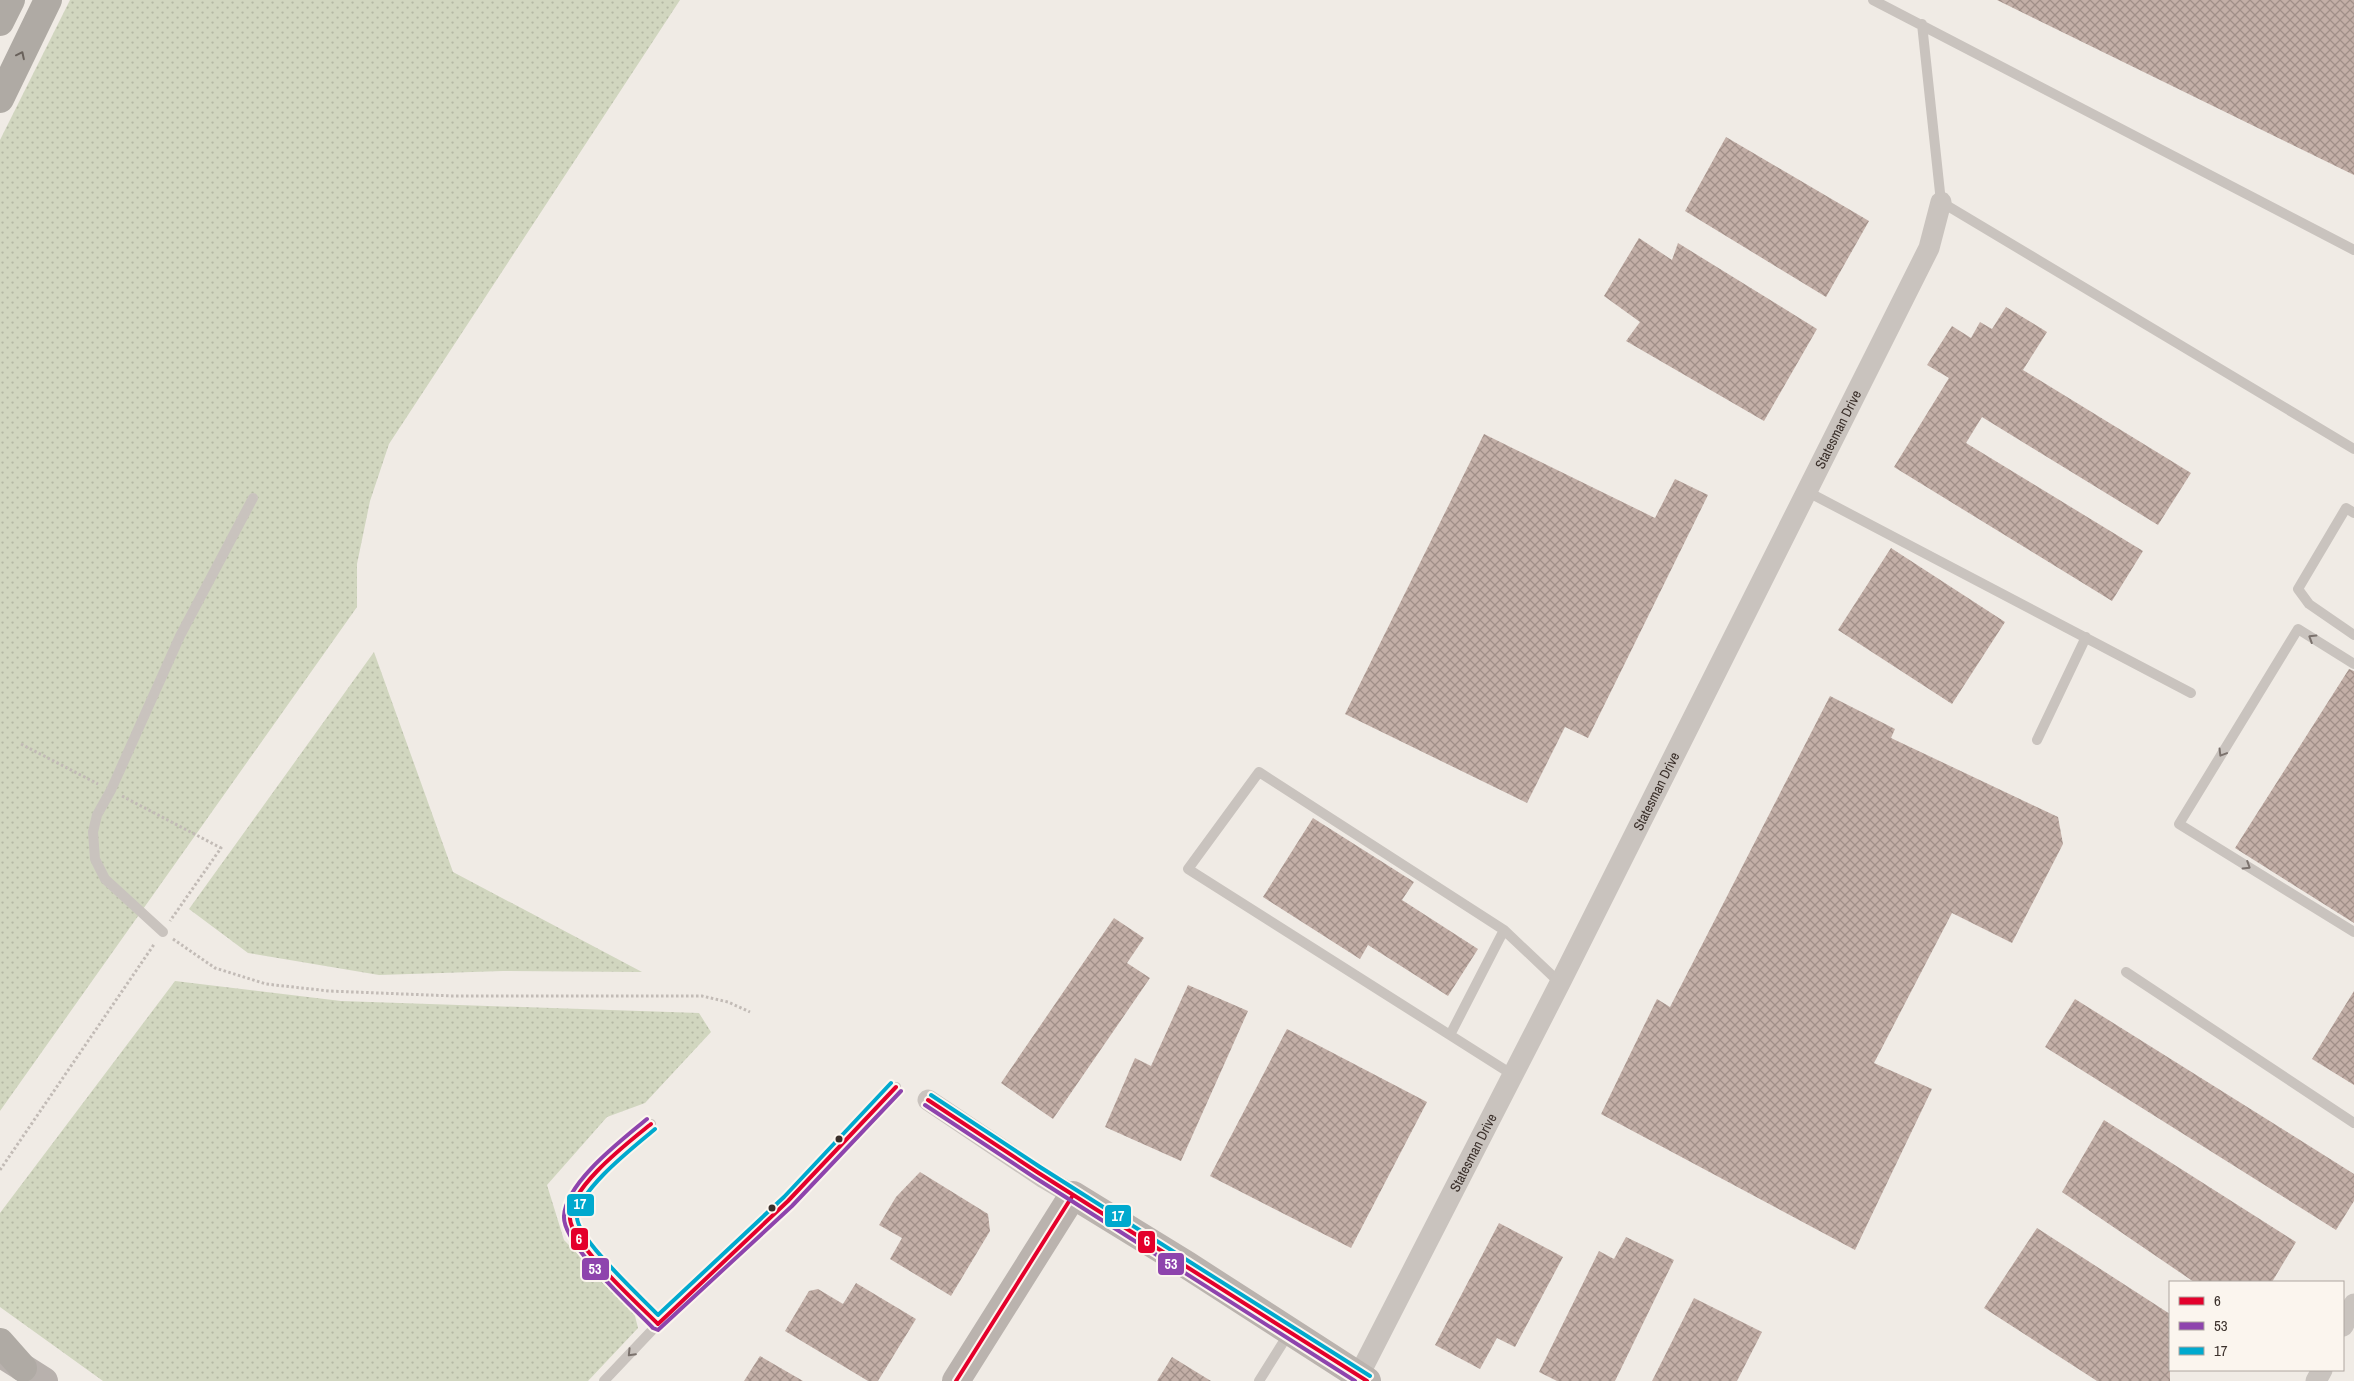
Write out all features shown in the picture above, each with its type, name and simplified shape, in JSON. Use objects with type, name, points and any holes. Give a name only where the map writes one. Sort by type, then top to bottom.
[{"type":"highway","points":[[0,22],[11,0]]},
{"type":"highway","points":[[0,99],[48,0]]},
{"type":"highway","points":[[0,1342],[34,1374]]},
{"type":"main road","points":[[0,1353],[34,1374]]},
{"type":"street","name":"Statesman Drive","points":[[1363,1378],[1513,1075],[1929,248],[1942,202]]},
{"type":"street","points":[[928,1100],[1044,1178],[1187,1265],[1289,1333],[1363,1378]]},
{"type":"street","points":[[956,1381],[1073,1195]]},
{"type":"street","points":[[2344,1324],[2354,1304]]},
{"type":"lane","points":[[1873,0],[2354,250]]},
{"type":"lane","points":[[1922,24],[1942,202],[2354,449]]},
{"type":"lane","points":[[1806,491],[2191,693]]},
{"type":"lane","points":[[162,932],[105,879],[95,859],[93,832],[97,815],[111,790],[180,636],[253,498]]},
{"type":"lane","points":[[2354,513],[2346,508],[2298,589],[2309,604],[2354,635]]},
{"type":"lane","points":[[2354,664],[2298,629],[2179,824],[2354,932]]},
{"type":"lane","points":[[2037,740],[2086,637]]},
{"type":"lane","points":[[1513,1075],[1188,869],[1259,772],[1504,930],[1560,983]]},
{"type":"lane","points":[[1450,1035],[1504,930]]},
{"type":"lane","points":[[2126,972],[2354,1123]]},
{"type":"lane","points":[[604,1381],[658,1324],[788,1201],[896,1087]]},
{"type":"lane","points":[[651,1124],[613,1157],[582,1189],[570,1214],[573,1232],[582,1245],[658,1324]]},
{"type":"lane","points":[[1259,1381],[1289,1333]]},
{"type":"path","points":[[0,1170],[221,848],[21,744]]},
{"type":"path","points":[[162,932],[215,968],[266,984],[329,991],[453,996],[702,996],[728,1002],[750,1012]]},
{"type":"green space","points":[[70,0],[680,0],[389,444],[370,501],[357,564],[357,607],[0,1111],[0,140]]},
{"type":"green space","points":[[374,652],[453,872],[642,972],[503,971],[379,975],[248,953],[189,909]]},
{"type":"green space","points":[[175,981],[341,1001],[699,1013],[711,1032],[645,1103],[607,1117],[547,1185],[564,1240],[634,1312],[638,1328],[588,1381],[103,1381],[0,1307],[0,1213]]},
{"type":"building","points":[[1997,0],[2354,0],[2354,175]]},
{"type":"building","points":[[1726,137],[1869,221],[1826,297],[1685,211]]},
{"type":"building","points":[[1639,238],[1672,260],[1678,243],[1817,329],[1764,421],[1626,341],[1640,322],[1604,296]]},
{"type":"building","points":[[2006,307],[2047,332],[2023,370],[2191,473],[2158,525],[1982,417],[1966,443],[2143,551],[2112,601],[1894,467],[1949,378],[1927,365],[1952,326],[1971,338],[1980,322],[1992,329]]},
{"type":"building","points":[[1484,434],[1655,518],[1675,479],[1708,495],[1588,738],[1565,727],[1527,803],[1345,714]]},
{"type":"building","points":[[1891,548],[2005,622],[1952,704],[1838,630]]},
{"type":"building","points":[[2349,669],[2354,671],[2354,923],[2235,848]]},
{"type":"building","points":[[1830,696],[1895,729],[1891,738],[2058,817],[2063,844],[2012,943],[1952,913],[1874,1063],[1932,1089],[1855,1250],[1601,1114],[1657,999],[1670,1007]]},
{"type":"building","points":[[1313,818],[1414,882],[1402,900],[1478,949],[1448,996],[1368,945],[1360,959],[1263,897]]},
{"type":"building","points":[[1114,918],[1144,938],[1127,963],[1150,978],[1053,1119],[1001,1083]]},
{"type":"building","points":[[1188,985],[1248,1011],[1181,1161],[1105,1127],[1135,1058],[1151,1066]]},
{"type":"building","points":[[2354,991],[2354,1085],[2312,1059]]},
{"type":"building","points":[[2075,999],[2354,1174],[2354,1201],[2336,1230],[2045,1047]]},
{"type":"building","points":[[1287,1029],[1427,1102],[1351,1248],[1210,1176]]},
{"type":"building","points":[[2104,1120],[2296,1242],[2273,1281],[2193,1281],[2062,1192]]},
{"type":"building","points":[[920,1172],[988,1214],[990,1231],[951,1296],[890,1259],[902,1238],[879,1225],[896,1197]]},
{"type":"building","points":[[1499,1223],[1563,1257],[1515,1347],[1497,1338],[1480,1369],[1435,1345]]},
{"type":"building","points":[[2037,1228],[2169,1313],[2170,1381],[2097,1381],[1984,1308]]},
{"type":"building","points":[[1626,1237],[1674,1260],[1615,1381],[1557,1381],[1539,1372],[1599,1251],[1614,1259]]},
{"type":"building","points":[[856,1283],[916,1319],[878,1381],[868,1381],[785,1331],[809,1291],[818,1289],[843,1304]]},
{"type":"building","points":[[1694,1298],[1762,1332],[1737,1381],[1652,1381]]},
{"type":"building","points":[[760,1356],[803,1381],[744,1381]]},
{"type":"building","points":[[1172,1357],[1211,1381],[1157,1381]]},
{"type":"transit line","name":"17","points":[[655,1129],[597,1181],[580,1205],[577,1216],[579,1226],[598,1252],[658,1315],[784,1197],[891,1083]]},
{"type":"transit line","name":"6","points":[[651,1124],[615,1154],[589,1180],[572,1207],[570,1219],[574,1230],[593,1258],[658,1324],[788,1201],[896,1087]]},
{"type":"transit line","name":"53","points":[[647,1119],[610,1150],[585,1176],[574,1189],[567,1203],[564,1216],[566,1228],[574,1242],[600,1275],[653,1328],[658,1330],[792,1206],[901,1091]]},
{"type":"transit line","name":"17","points":[[931,1095],[1040,1167],[1370,1376]]},
{"type":"transit line","name":"6","points":[[928,1100],[1037,1172],[1367,1381]]},
{"type":"transit line","name":"53","points":[[925,1105],[1034,1177],[1355,1381]]},
{"type":"transit line","name":"6","points":[[956,1381],[1073,1195]]}]
